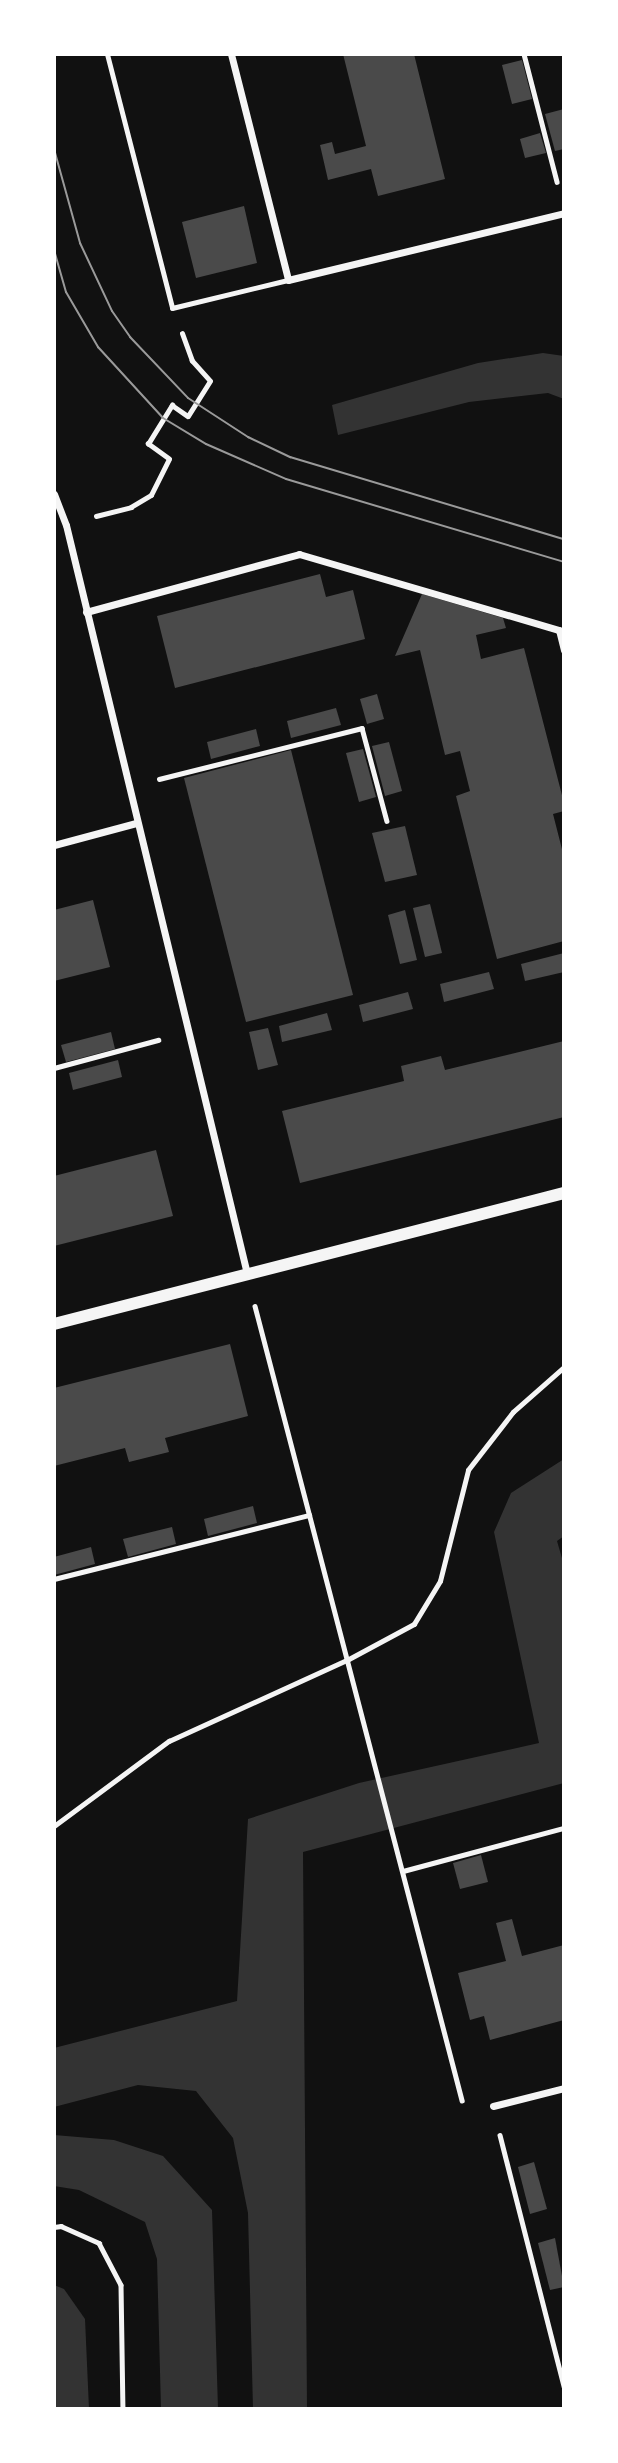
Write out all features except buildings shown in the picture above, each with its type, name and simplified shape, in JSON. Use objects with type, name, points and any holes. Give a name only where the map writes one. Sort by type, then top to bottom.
[{"type":"street","points":[[231,54],[288,280],[564,213]]},
{"type":"street","points":[[54,494],[66,525],[127,787],[247,1274]]},
{"type":"street","points":[[86,612],[299,554],[559,630],[564,650]]},
{"type":"street","points":[[54,845],[136,823]]},
{"type":"street","points":[[54,1324],[564,1193]]},
{"type":"street","points":[[493,2106],[564,2088]]},
{"type":"lane","points":[[107,54],[172,308],[288,280]]},
{"type":"path","points":[[524,54],[560,196]]},
{"type":"path","points":[[66,525],[131,507],[151,495],[170,459],[148,444],[172,405],[187,416],[210,380],[192,361],[172,308]]},
{"type":"path","points":[[127,787],[362,728],[387,821]]},
{"type":"path","points":[[54,1068],[187,1032]]},
{"type":"path","points":[[247,1274],[466,2112],[493,2106],[564,2387]]},
{"type":"path","points":[[54,1826],[169,1741],[348,1660],[414,1623],[440,1581],[468,1470],[513,1412],[564,1367]]},
{"type":"path","points":[[54,1579],[309,1515]]},
{"type":"path","points":[[402,1871],[564,1828]]},
{"type":"path","points":[[54,2227],[61,2226],[99,2243],[121,2285],[123,2409]]},
{"type":"shaded area","points":[[543,353],[564,356],[564,399],[548,393],[469,402],[338,435],[332,405],[478,363]]},
{"type":"shaded area","points":[[564,1459],[564,1536],[557,1541],[564,1565],[564,1783],[303,1852],[307,2409],[253,2409],[248,2213],[233,2138],[196,2091],[138,2085],[54,2107],[54,2048],[237,2001],[248,1819],[359,1783],[539,1743],[494,1532],[511,1493]]},
{"type":"shaded area","points":[[54,2135],[114,2140],[163,2156],[212,2210],[218,2409],[161,2409],[157,2259],[145,2222],[79,2190],[54,2186]]},
{"type":"shaded area","points":[[54,2285],[64,2289],[85,2319],[89,2409],[54,2409]]},
{"type":"tram line","points":[[54,149],[80,243],[112,311],[130,337],[188,398],[248,437],[290,457],[564,539]]},
{"type":"tram line","points":[[54,250],[66,292],[98,347],[163,418],[206,444],[286,479],[564,562]]}]
